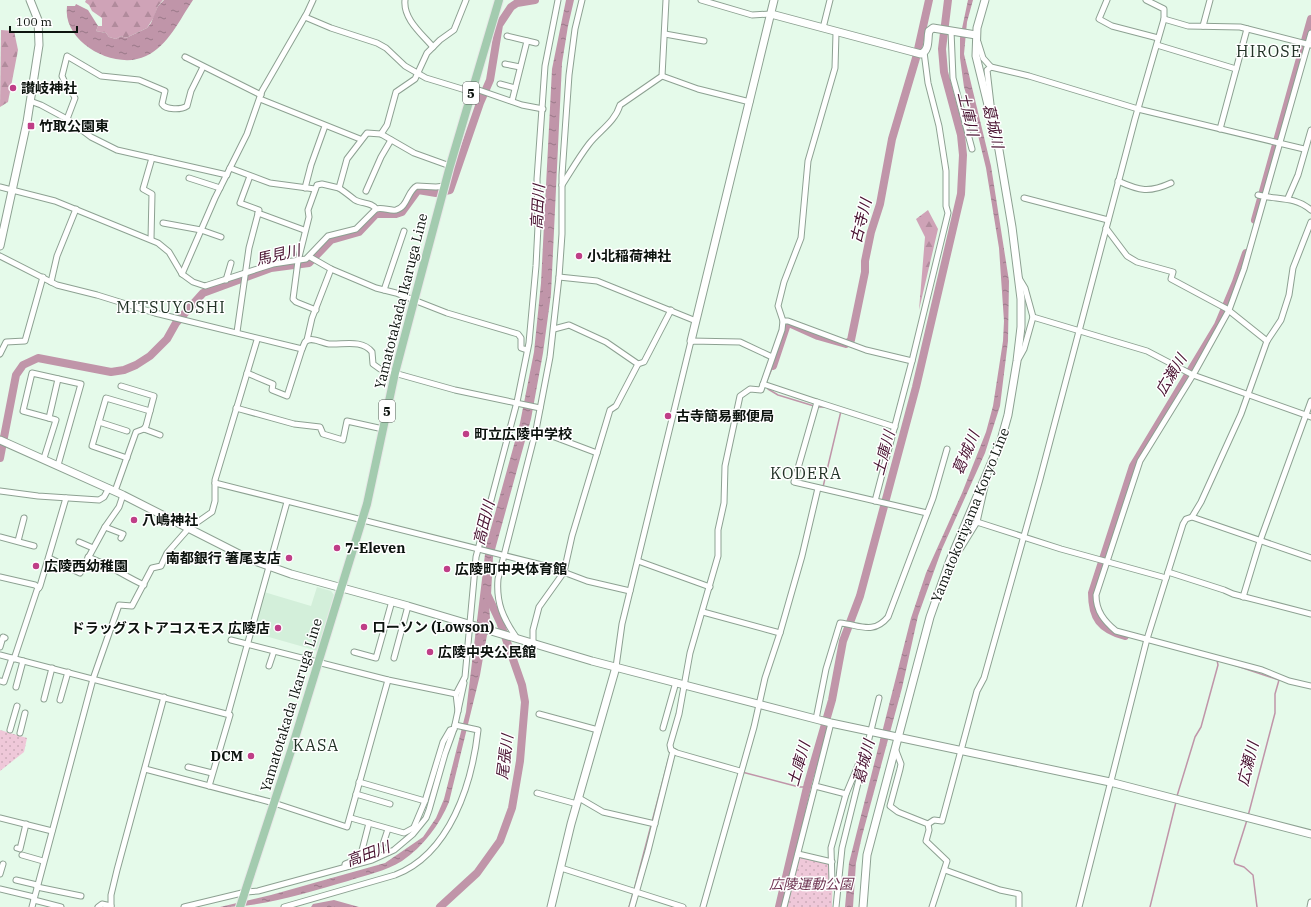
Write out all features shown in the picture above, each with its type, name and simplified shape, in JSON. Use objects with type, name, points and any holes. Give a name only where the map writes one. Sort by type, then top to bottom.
[{"type":"main road","name":"Yamatotakada Ikaruga Line","points":[[240,907],[319,662],[362,520],[371,488],[395,373],[450,166],[499,0]]},
{"type":"street","points":[[0,246],[27,122],[40,36],[38,20],[30,0]]},
{"type":"street","points":[[182,274],[226,175],[248,134],[260,97],[305,18],[313,0]]},
{"type":"street","points":[[405,0],[405,10],[409,18],[433,47]]},
{"type":"street","points":[[381,134],[387,125],[396,92],[415,80],[427,53],[456,28],[466,0]]},
{"type":"street","points":[[184,907],[258,890],[372,860],[394,850],[413,834],[426,818],[444,754],[456,726],[465,677],[479,550],[517,402],[528,350],[538,235],[537,179],[546,62],[558,0]]},
{"type":"street","points":[[513,637],[503,616],[497,598],[498,580],[502,556],[536,430],[554,329],[562,234],[562,186],[570,59],[577,18],[582,0]]},
{"type":"street","points":[[662,76],[666,0]]},
{"type":"street","points":[[701,0],[752,15],[771,14],[921,54],[924,52]]},
{"type":"street","points":[[551,907],[578,801],[616,668],[621,631],[630,591],[774,0]]},
{"type":"street","points":[[823,28],[830,0]]},
{"type":"street","name":"Yamatokoriyama Koryo Line","points":[[863,907],[867,855],[896,751],[928,624],[950,560],[987,477],[1005,427],[1017,361],[1022,312],[1019,277],[1007,192],[993,124],[978,68],[976,35],[985,0]]},
{"type":"street","points":[[1107,0],[1099,19],[1112,26],[1158,38]]},
{"type":"street","points":[[928,824],[934,820],[942,821],[977,691],[984,678],[1079,331],[1118,181],[1164,19],[1164,9],[1146,0]]},
{"type":"street","points":[[1203,26],[1210,0]]},
{"type":"street","points":[[305,18],[381,44],[405,66],[431,80],[472,90],[482,90],[512,101],[543,109]]},
{"type":"street","points":[[1164,19],[1188,26],[1240,26],[1306,44]]},
{"type":"street","points":[[877,501],[948,213],[946,206],[946,172],[939,126],[928,83],[924,52],[927,47],[929,31],[936,27],[976,35],[982,58],[990,67],[1029,76],[1138,109],[1304,149]]},
{"type":"street","points":[[1220,129],[1247,29]]},
{"type":"street","points":[[951,31],[953,78],[972,149]]},
{"type":"street","points":[[740,773],[673,750],[670,745],[685,685],[690,653],[718,556],[718,530],[724,503],[726,466],[740,396],[750,389],[761,390],[782,330],[783,321],[778,306],[784,282],[801,238],[808,161],[835,68],[836,32]]},
{"type":"street","points":[[1311,33],[1306,44],[1277,142],[1244,269],[1227,309],[1193,375],[1140,461],[1096,595],[1096,606],[1103,617],[1116,631],[1147,641],[1262,670],[1289,681],[1311,686]]},
{"type":"street","points":[[664,34],[704,41]]},
{"type":"street","points":[[507,36],[536,43]]},
{"type":"street","points":[[512,101],[527,41]]},
{"type":"street","points":[[1157,45],[1236,69]]},
{"type":"street","points":[[67,119],[75,98],[66,87],[62,76],[67,56],[101,76],[139,80],[165,91],[162,104],[168,108],[184,108],[187,106],[191,91],[203,67]]},
{"type":"street","points":[[185,57],[260,97],[325,126],[360,139]]},
{"type":"street","points":[[505,64],[520,68]]},
{"type":"street","points":[[990,67],[987,70],[993,124]]},
{"type":"street","points":[[562,186],[589,144],[607,126],[618,111],[620,105],[662,76]]},
{"type":"street","points":[[662,76],[698,89],[750,102]]},
{"type":"street","points":[[500,84],[515,88]]},
{"type":"street","points":[[30,101],[41,105],[67,119],[91,137],[112,148],[126,153],[226,175]]},
{"type":"street","points":[[305,188],[312,160],[325,126]]},
{"type":"street","points":[[1288,198],[1298,176],[1304,149],[1311,130]]},
{"type":"street","points":[[339,188],[347,159],[360,139],[367,133],[381,134],[414,153],[450,166]]},
{"type":"street","points":[[366,191],[381,157],[391,140]]},
{"type":"street","points":[[151,239],[152,194],[143,189],[152,158]]},
{"type":"street","points":[[230,168],[270,183],[314,189]]},
{"type":"street","points":[[237,332],[244,278],[259,210],[240,203],[250,176]]},
{"type":"street","points":[[189,178],[220,188]]},
{"type":"street","points":[[1118,181],[1130,186],[1154,190],[1171,183]]},
{"type":"street","points":[[316,310],[296,302],[293,299],[304,230],[309,217],[308,210],[314,189],[320,184],[339,188],[355,200],[373,206],[376,209],[395,210],[401,207],[412,190],[417,186],[444,189]]},
{"type":"street","points":[[0,187],[43,197],[151,239],[166,248],[182,274],[201,286],[226,280],[244,278],[273,264],[298,264],[312,258],[328,236],[356,228],[376,209]]},
{"type":"street","points":[[1262,196],[1288,198],[1305,205],[1311,210]]},
{"type":"street","points":[[1024,198],[1108,220]]},
{"type":"street","points":[[50,282],[76,209]]},
{"type":"street","points":[[258,213],[304,230]]},
{"type":"street","points":[[1192,517],[1201,502],[1223,454],[1248,394],[1267,341],[1281,320],[1289,295],[1293,268],[1311,222]]},
{"type":"street","points":[[163,223],[201,230],[221,237]]},
{"type":"street","points":[[1106,228],[1127,256],[1137,262],[1173,272],[1171,279],[1227,309],[1267,341]]},
{"type":"street","points":[[384,290],[404,231]]},
{"type":"street","points":[[0,256],[43,277],[50,282],[179,319],[237,332],[258,340],[302,349]]},
{"type":"street","points":[[312,258],[331,270],[384,290],[520,336]]},
{"type":"street","points":[[226,280],[230,263]]},
{"type":"street","points":[[247,373],[273,384],[272,390],[287,396],[302,349],[307,340],[316,310],[331,270]]},
{"type":"street","points":[[559,276],[597,281],[696,321]]},
{"type":"street","points":[[0,354],[6,342],[25,341],[43,277]]},
{"type":"street","points":[[1017,361],[1024,349],[1033,317],[1025,288],[1019,277]]},
{"type":"street","points":[[533,642],[533,630],[539,607],[564,572],[572,536],[610,410],[616,406],[638,364],[644,362],[671,310]]},
{"type":"street","points":[[1033,317],[1147,351],[1193,375],[1308,416]]},
{"type":"street","points":[[783,321],[788,321],[866,350],[912,361]]},
{"type":"street","points":[[554,329],[569,325],[606,342],[638,364]]},
{"type":"street","points":[[520,336],[530,328]]},
{"type":"street","points":[[520,336],[521,348],[528,350]]},
{"type":"street","points":[[32,907],[43,861],[93,679],[119,605],[132,606],[152,568],[161,566],[167,553],[188,528],[212,512],[215,501],[214,484],[258,340]]},
{"type":"street","points":[[307,340],[332,344],[349,343],[368,348],[372,352],[374,366],[455,390],[540,408]]},
{"type":"street","points":[[691,341],[740,342],[772,357]]},
{"type":"street","points":[[44,458],[56,420],[22,412],[32,373],[81,384],[58,465]]},
{"type":"street","points":[[49,418],[58,379]]},
{"type":"street","points":[[763,384],[895,427]]},
{"type":"street","points":[[121,386],[154,396],[144,429]]},
{"type":"street","points":[[127,458],[92,446],[106,398],[150,411]]},
{"type":"street","points":[[1243,597],[1260,541],[1308,416],[1311,401]]},
{"type":"street","points":[[817,402],[794,482],[927,513]]},
{"type":"street","points":[[236,408],[294,424],[320,427],[323,433],[343,440],[347,421],[383,429]]},
{"type":"street","points":[[99,422],[127,431]]},
{"type":"street","points":[[0,491],[99,500],[112,490],[127,458],[136,432],[144,429],[160,435]]},
{"type":"street","points":[[536,430],[597,453]]},
{"type":"street","points":[[0,440],[44,458],[123,495],[249,559],[269,567],[533,642],[616,668],[676,682],[870,733],[960,750],[1110,782],[1311,834]]},
{"type":"street","points":[[816,719],[832,646],[840,623],[871,628],[882,624],[888,617],[933,498],[947,449]]},
{"type":"street","points":[[950,560],[961,548],[977,522],[987,477]]},
{"type":"street","points":[[214,484],[550,567],[587,580],[630,591]]},
{"type":"street","points":[[703,907],[754,727],[764,678],[780,633],[802,556],[818,488]]},
{"type":"street","points":[[49,558],[80,573],[105,527],[120,507],[123,495]]},
{"type":"street","points":[[0,681],[4,682],[39,588],[66,498]]},
{"type":"street","points":[[209,786],[230,715],[228,714],[287,502]]},
{"type":"street","points":[[1079,907],[1147,641],[1183,524],[1186,519],[1192,517],[1311,558]]},
{"type":"street","points":[[18,541],[24,518]]},
{"type":"street","points":[[977,522],[1062,549],[1166,578]]},
{"type":"street","points":[[105,527],[123,534],[120,538]]},
{"type":"street","points":[[0,537],[34,546]]},
{"type":"street","points":[[79,542],[93,548]]},
{"type":"street","points":[[88,556],[111,566],[125,576],[144,585]]},
{"type":"street","points":[[638,562],[710,587]]},
{"type":"street","points":[[1168,572],[1243,597],[1311,614]]},
{"type":"street","points":[[0,577],[35,585],[39,588]]},
{"type":"street","points":[[354,652],[376,658],[392,601]]},
{"type":"street","points":[[394,658],[408,606]]},
{"type":"street","points":[[703,612],[780,633]]},
{"type":"street","points":[[0,647],[3,637],[5,638]]},
{"type":"street","points":[[231,640],[388,680],[456,694]]},
{"type":"street","points":[[269,666],[274,651]]},
{"type":"street","points":[[0,655],[228,714]]},
{"type":"street","points":[[16,687],[23,661]]},
{"type":"street","points":[[44,699],[52,668]]},
{"type":"street","points":[[60,700],[68,672]]},
{"type":"street","points":[[458,711],[456,694],[465,677]]},
{"type":"street","points":[[145,769],[229,790],[347,827],[351,818],[359,782],[388,680]]},
{"type":"street","points":[[663,728],[676,682]]},
{"type":"street","points":[[98,907],[102,904],[111,906],[114,882],[164,697]]},
{"type":"street","points":[[836,907],[836,888],[842,848],[879,698]]},
{"type":"street","points":[[10,730],[17,706]]},
{"type":"street","points":[[20,733],[25,714]]},
{"type":"street","points":[[539,714],[598,730]]},
{"type":"street","points":[[784,907],[831,723]]},
{"type":"street","points":[[284,907],[378,881],[409,870],[438,841],[454,815],[465,792],[478,730],[456,726],[450,730],[443,742],[425,801],[414,826]]},
{"type":"street","points":[[632,907],[655,824],[673,750]]},
{"type":"street","points":[[896,751],[901,764],[890,806],[898,812],[928,824]]},
{"type":"street","points":[[836,888],[832,882],[831,848],[846,794],[859,763],[864,762]]},
{"type":"street","points":[[188,766],[212,773]]},
{"type":"street","points":[[359,782],[425,801]]},
{"type":"street","points":[[815,786],[846,794]]},
{"type":"street","points":[[537,793],[578,801],[603,812],[655,824]]},
{"type":"street","points":[[356,794],[390,804]]},
{"type":"street","points":[[0,818],[52,831]]},
{"type":"street","points":[[351,818],[404,833],[414,826],[417,826],[421,819],[426,818]]},
{"type":"street","points":[[345,867],[345,864],[360,858],[369,823]]},
{"type":"street","points":[[17,848],[20,849],[26,824]]},
{"type":"street","points":[[928,824],[929,830],[926,841],[946,859],[945,870],[932,907]]},
{"type":"street","points":[[383,844],[388,829]]},
{"type":"street","points":[[798,854],[832,862]]},
{"type":"street","points":[[22,855],[43,861]]},
{"type":"street","points":[[0,874],[2,864]]},
{"type":"street","points":[[561,868],[683,907]]},
{"type":"street","points":[[945,870],[1000,890],[1019,894],[1019,907]]},
{"type":"street","points":[[16,880],[81,896]]},
{"type":"street","points":[[0,889],[61,907]]},
{"type":"street","points":[[1310,907],[1311,902]]},
{"type":"shaded area","points":[[317,587],[331,591],[334,595],[318,651],[251,632],[264,592],[311,606]]},
{"type":"green space","points":[[86,0],[163,0],[158,6],[154,17],[147,28],[126,38],[121,36],[116,39],[109,37],[106,33],[96,31],[98,26],[102,26],[102,18],[92,11],[89,5],[85,2]]},
{"type":"green space","points":[[1,30],[14,31],[18,50],[8,102],[0,107]]},
{"type":"green space","points":[[928,210],[938,229],[919,310],[925,237],[916,219]]},
{"type":"green space","points":[[0,730],[27,738],[24,752],[0,771]]},
{"type":"green space","name":"広陵運動公園","points":[[795,852],[833,860],[832,907],[783,907]]},
{"type":"water","points":[[164,0],[193,0],[173,31],[161,46],[154,52],[134,60],[120,60],[107,57],[93,50],[82,42],[73,32],[68,19],[67,6],[75,6],[76,4],[88,10],[98,26],[96,31],[106,33],[109,37],[116,39],[121,36],[126,38],[147,28],[151,23],[158,6]]},
{"type":"water","points":[[566,0],[574,0],[562,63],[551,294],[543,353],[531,419],[493,557],[491,595],[489,603],[490,618],[480,675],[449,802],[436,827],[424,842],[402,861],[389,868],[348,881],[269,902],[253,905],[220,907],[271,895],[385,863],[423,837],[436,818],[444,799],[466,712],[486,546],[520,423],[534,352],[541,283],[552,69]]},
{"type":"water","points":[[968,0],[973,0],[967,22],[964,54],[991,166],[1009,281],[1008,341],[1000,406],[985,453],[942,549],[918,616],[902,688],[862,836],[856,863],[853,907],[845,907],[849,863],[911,618],[926,573],[962,493],[986,432],[993,406],[1003,341],[1004,321],[999,248],[986,168],[964,87],[960,58],[960,38]]},
{"type":"water","points":[[334,900],[359,907],[311,907],[313,904]]},
{"type":"waterway","name":"馬見川","points":[[0,458],[16,375],[23,365],[38,358],[111,372],[124,370],[136,365],[150,356],[167,339],[176,323],[203,293],[271,268],[309,263],[331,240],[359,232],[376,214],[396,214],[402,212],[418,190],[436,193],[450,190],[480,103],[490,80],[499,25],[511,7],[517,3],[535,0]]},
{"type":"waterway","name":"古寺川","points":[[773,366],[787,324],[789,323],[818,336],[846,344],[851,340],[865,272],[865,261],[871,232],[880,204],[892,139],[916,58],[929,0]]},
{"type":"waterway","name":"土庫川","points":[[779,907],[808,783],[832,700],[843,641],[860,596],[916,387],[961,194],[963,155],[961,135],[944,72],[942,49],[948,0]]},
{"type":"waterway","name":"広瀬川","points":[[1255,220],[1311,19]]},
{"type":"waterway","name":"広瀬川","points":[[1125,636],[1109,630],[1099,621],[1092,602],[1092,593],[1133,466],[1218,325],[1246,253]]},
{"type":"waterway","points":[[766,383],[773,366]]},
{"type":"waterway","points":[[767,387],[778,395],[814,406]]},
{"type":"waterway","points":[[818,407],[826,407]]},
{"type":"waterway","points":[[823,487],[841,411]]},
{"type":"waterway","name":"尾張川","points":[[440,907],[477,873],[500,841],[512,808],[520,761],[525,702],[522,685],[500,622],[486,592]]},
{"type":"waterway","name":"広瀬川","points":[[1177,796],[1195,737],[1201,727],[1218,665],[1218,660]]},
{"type":"waterway","name":"広瀬川","points":[[1231,664],[1279,680],[1275,694],[1275,713],[1248,816]]},
{"type":"waterway","points":[[634,890],[669,757]]},
{"type":"waterway","points":[[742,772],[799,787],[804,787],[808,783]]},
{"type":"waterway","name":"広瀬川","points":[[1150,907],[1176,802]]},
{"type":"waterway","name":"広瀬川","points":[[1247,820],[1234,861],[1235,864],[1244,867],[1253,875],[1257,907]]},
{"type":"waterway","points":[[629,907],[633,893]]},
{"type":"place","name":"讃岐神社","points":[[13,88]]},
{"type":"place","name":"竹取公園東","points":[[31,126]]},
{"type":"place","name":"小北稲荷神社","points":[[579,256]]},
{"type":"place","name":"古寺簡易郵便局","points":[[668,416]]},
{"type":"place","name":"町立広陵中学校","points":[[466,434]]},
{"type":"place","name":"八嶋神社","points":[[134,520]]},
{"type":"place","name":"7-Eleven","points":[[337,548]]},
{"type":"place","name":"南都銀行 箸尾支店","points":[[289,558]]},
{"type":"place","name":"広陵西幼稚園","points":[[36,566]]},
{"type":"place","name":"広陵町中央体育館","points":[[447,569]]},
{"type":"place","name":"ローソン (Lowson)","points":[[364,627]]},
{"type":"place","name":"ドラッグストアコスモス 広陵店","points":[[278,628]]},
{"type":"place","name":"広陵中央公民館","points":[[430,652]]},
{"type":"place","name":"DCM","points":[[251,756]]},
{"type":"district","name":"HIROSE","points":[[1269,51]]},
{"type":"district","name":"MITSUYOSHI","points":[[171,307]]},
{"type":"district","name":"KODERA","points":[[806,473]]},
{"type":"district","name":"KASA","points":[[316,745]]},
{"type":"water label","name":"葛城川","points":[[993,126]]},
{"type":"water label","name":"高田川","points":[[538,207]]},
{"type":"water label","name":"葛城川","points":[[966,453]]},
{"type":"water label","name":"高田川","points":[[484,523]]},
{"type":"water label","name":"葛城川","points":[[864,762]]},
{"type":"water label","name":"高田川","points":[[368,854]]}]
